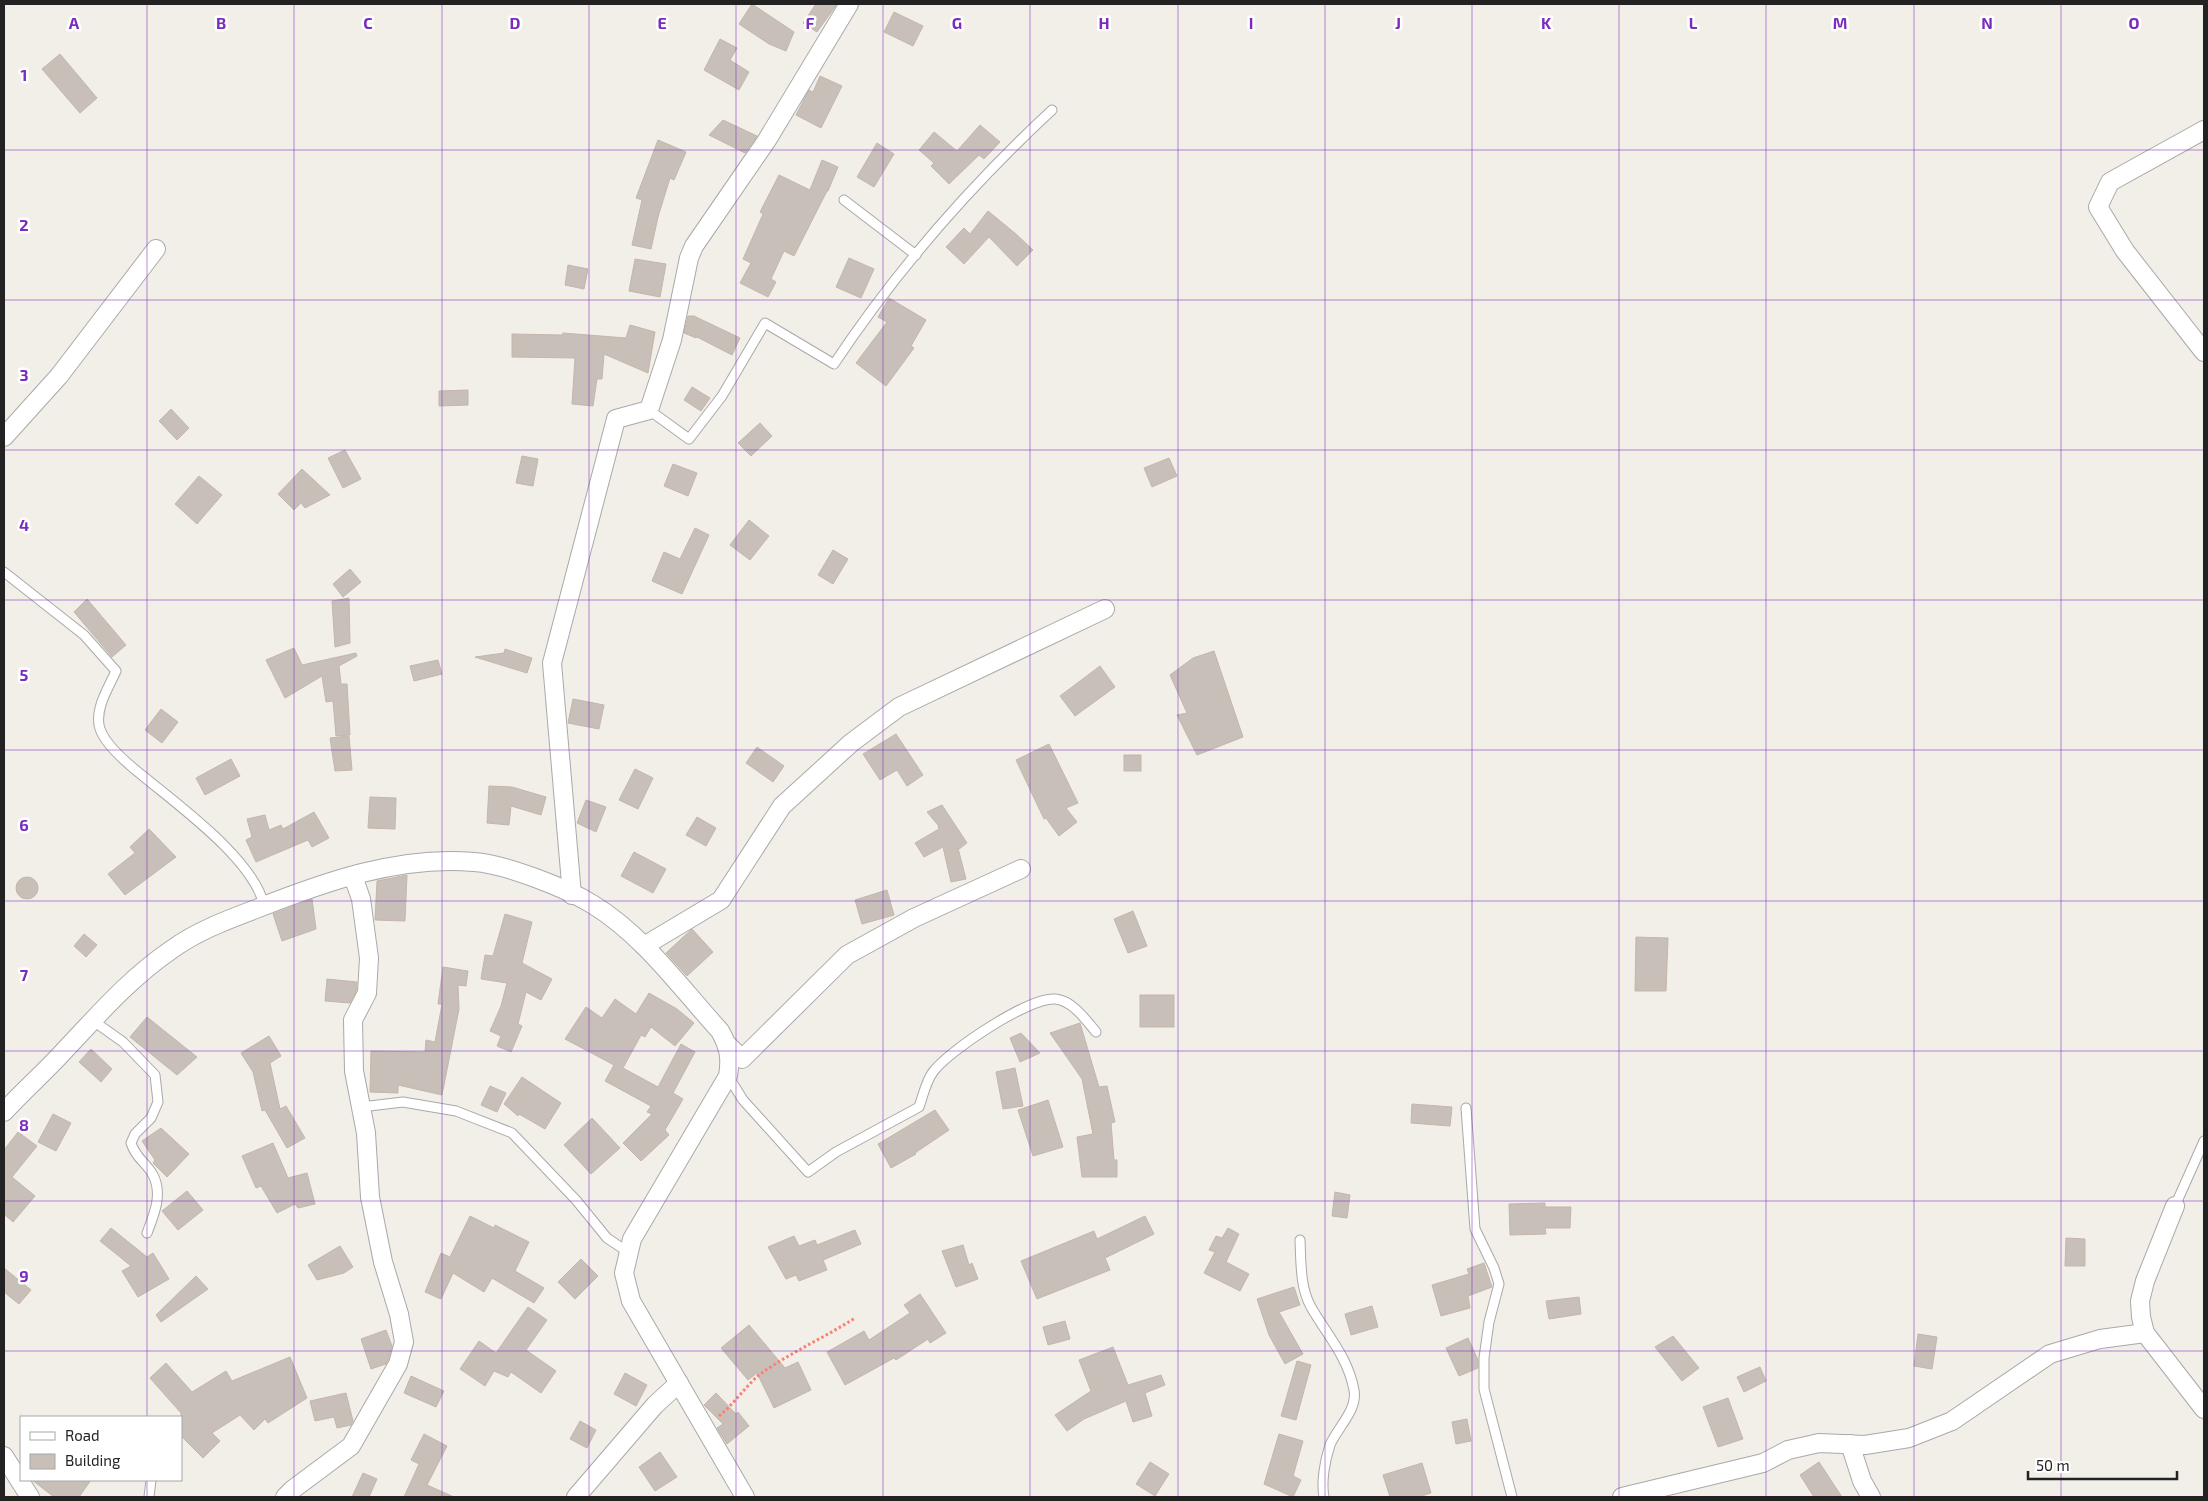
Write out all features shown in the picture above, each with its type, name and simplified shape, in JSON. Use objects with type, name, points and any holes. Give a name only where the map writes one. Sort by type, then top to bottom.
[{"type":"street","points":[[572,895],[552,663],[616,419],[649,410],[672,340],[689,258],[694,246],[767,140],[849,4]]},
{"type":"street","points":[[2204,130],[2110,182],[2098,207],[2125,251],[2204,352]]},
{"type":"street","points":[[4,437],[59,376],[156,249]]},
{"type":"street","points":[[644,946],[721,900],[782,806],[851,743],[899,707],[1105,608]]},
{"type":"street","points":[[4,1112],[115,996],[171,950],[211,926],[264,905],[375,870],[412,864],[475,862],[513,870],[590,902],[623,925],[644,946],[720,1031],[728,1045],[742,1059],[847,955],[914,918],[1021,868]]},
{"type":"street","points":[[285,1497],[351,1446],[398,1364],[404,1342],[399,1314],[383,1262],[370,1197],[366,1133],[354,1071],[353,1020],[367,994],[369,958],[361,899],[353,876]]},
{"type":"street","points":[[728,1045],[731,1060],[728,1076],[632,1239],[624,1273],[631,1301],[745,1497]]},
{"type":"street","points":[[2175,1206],[2144,1281],[2140,1301],[2145,1333],[2204,1409]]},
{"type":"street","points":[[1622,1497],[1762,1463],[1788,1450],[1819,1443],[1865,1445],[1909,1438],[1952,1421],[2050,1354],[2100,1339],[2145,1333]]},
{"type":"street","points":[[576,1497],[655,1406],[679,1383]]},
{"type":"street","points":[[1850,1444],[1862,1481],[1871,1497]]},
{"type":"street","points":[[4,1456],[30,1497]]},
{"type":"lane","points":[[649,410],[689,439],[722,396],[765,323],[834,364],[888,287],[960,203],[1026,134],[1052,110]]},
{"type":"lane","points":[[844,200],[916,255]]},
{"type":"lane","points":[[4,572],[84,635],[116,671],[100,708],[99,726],[116,754],[210,831],[245,869],[262,896],[264,905]]},
{"type":"lane","points":[[728,1076],[743,1100],[808,1172],[836,1152],[919,1107],[932,1073],[948,1055],[1023,1007],[1056,999],[1078,1009],[1096,1032]]},
{"type":"lane","points":[[92,1020],[123,1042],[155,1076],[158,1102],[151,1118],[136,1134],[132,1143],[134,1154],[153,1175],[158,1193],[155,1211],[147,1233]]},
{"type":"lane","points":[[361,1107],[402,1102],[411,1103],[456,1111],[512,1132],[576,1200],[606,1238],[628,1252]]},
{"type":"lane","points":[[1466,1108],[1475,1229],[1494,1268],[1499,1284],[1489,1322],[1484,1358],[1484,1389],[1512,1497]]},
{"type":"lane","points":[[2175,1206],[2204,1141]]},
{"type":"lane","points":[[1300,1240],[1303,1278],[1310,1305],[1344,1358],[1355,1392],[1348,1417],[1330,1445],[1322,1486],[1324,1497]]},
{"type":"lane","points":[[149,1497],[151,1481]]},
{"type":"path","points":[[705,1428],[732,1405],[758,1376],[855,1318]]},
{"type":"building","points":[[752,4],[794,32],[786,51],[769,44],[739,24]]},
{"type":"building","points":[[816,4],[837,4],[817,32],[803,23]]},
{"type":"building","points":[[894,12],[923,26],[913,46],[884,32]]},
{"type":"building","points":[[720,39],[737,48],[730,60],[749,72],[739,90],[704,70]]},
{"type":"building","points":[[60,54],[97,98],[80,113],[42,69]]},
{"type":"building","points":[[820,76],[842,86],[821,128],[796,115],[809,90],[813,92]]},
{"type":"building","points":[[723,120],[757,136],[745,153],[709,135]]},
{"type":"building","points":[[980,125],[1000,142],[984,159],[979,155],[949,184],[931,166],[934,163],[919,150],[934,132],[957,151]]},
{"type":"building","points":[[658,140],[686,152],[674,180],[670,178],[658,217],[651,249],[632,245],[642,200],[636,198]]},
{"type":"building","points":[[877,143],[894,154],[874,187],[857,177]]},
{"type":"building","points":[[822,160],[838,167],[828,191],[794,256],[784,251],[771,279],[776,282],[768,297],[740,283],[751,263],[743,259],[763,214],[760,212],[779,175],[810,190]]},
{"type":"building","points":[[988,211],[1033,250],[1017,266],[989,237],[964,264],[946,247],[964,228],[970,234]]},
{"type":"building","points":[[849,258],[874,269],[861,298],[836,287]]},
{"type":"building","points":[[635,259],[666,264],[660,297],[629,291]]},
{"type":"building","points":[[568,265],[588,269],[584,289],[565,285]]},
{"type":"building","points":[[889,298],[926,320],[911,346],[914,348],[886,386],[856,363],[887,322],[878,317]]},
{"type":"building","points":[[688,316],[694,316],[740,338],[732,355],[697,337],[684,333]]},
{"type":"building","points":[[630,325],[655,332],[648,373],[604,354],[602,379],[597,379],[593,406],[572,404],[575,358],[512,357],[512,334],[562,335],[563,333],[626,338]]},
{"type":"building","points":[[692,387],[710,398],[701,411],[684,400]]},
{"type":"building","points":[[468,390],[468,405],[439,406],[439,391]]},
{"type":"building","points":[[171,409],[189,428],[177,440],[159,421]]},
{"type":"building","points":[[760,423],[772,436],[751,456],[738,443]]},
{"type":"building","points":[[345,450],[361,479],[343,488],[328,458]]},
{"type":"building","points":[[522,456],[538,459],[533,486],[516,483]]},
{"type":"building","points":[[1169,458],[1177,476],[1152,487],[1144,468]]},
{"type":"building","points":[[673,464],[697,473],[688,496],[664,486]]},
{"type":"building","points":[[302,469],[330,495],[305,508],[301,503],[294,510],[278,494]]},
{"type":"building","points":[[199,476],[222,495],[197,524],[175,504]]},
{"type":"building","points":[[749,520],[769,536],[750,560],[730,545]]},
{"type":"building","points":[[695,528],[709,535],[682,594],[652,581],[664,552],[680,559]]},
{"type":"building","points":[[833,550],[848,559],[833,584],[818,575]]},
{"type":"building","points":[[350,569],[361,582],[343,597],[333,584]]},
{"type":"building","points":[[349,598],[350,643],[335,647],[332,601]]},
{"type":"building","points":[[87,599],[126,645],[112,657],[74,612]]},
{"type":"building","points":[[294,648],[302,665],[356,653],[357,656],[339,666],[341,684],[347,684],[350,735],[336,736],[333,701],[326,702],[322,676],[285,698],[266,660]]},
{"type":"building","points":[[505,649],[532,658],[527,673],[475,657],[504,653]]},
{"type":"building","points":[[1214,651],[1243,737],[1197,755],[1177,715],[1187,713],[1170,675],[1193,658]]},
{"type":"building","points":[[438,660],[442,674],[414,681],[410,666]]},
{"type":"building","points":[[1100,666],[1115,687],[1075,716],[1060,696]]},
{"type":"building","points":[[573,699],[604,705],[599,729],[568,723]]},
{"type":"building","points":[[161,709],[178,722],[162,743],[145,730]]},
{"type":"building","points":[[896,734],[923,775],[907,786],[897,770],[880,780],[863,754]]},
{"type":"building","points":[[349,736],[352,770],[335,771],[330,738]]},
{"type":"building","points":[[1049,744],[1078,803],[1066,808],[1077,822],[1059,836],[1046,818],[1044,819],[1016,760]]},
{"type":"building","points":[[757,747],[784,766],[773,782],[746,763]]},
{"type":"building","points":[[1124,755],[1141,755],[1141,771],[1124,771]]},
{"type":"building","points":[[231,759],[240,776],[205,795],[196,778]]},
{"type":"building","points":[[635,769],[653,778],[638,809],[619,800]]},
{"type":"building","points":[[489,786],[512,787],[546,797],[541,815],[511,806],[509,825],[487,823]]},
{"type":"building","points":[[370,797],[396,798],[395,829],[368,828]]},
{"type":"building","points":[[586,800],[606,807],[596,832],[577,823]]},
{"type":"building","points":[[942,805],[967,843],[958,848],[966,879],[951,882],[943,847],[924,857],[915,843],[939,829],[927,812]]},
{"type":"building","points":[[314,812],[329,838],[312,847],[308,840],[256,862],[246,840],[252,837],[247,819],[265,815],[269,830],[281,825],[283,829]]},
{"type":"building","points":[[697,817],[716,828],[706,846],[686,835]]},
{"type":"building","points":[[149,829],[176,857],[125,895],[108,874],[135,853],[130,847]]},
{"type":"building","points":[[634,852],[666,869],[653,893],[621,876]]},
{"type":"building","points":[[407,875],[405,921],[375,920],[377,881]]},
{"type":"building","points":[[27,877],[35,880],[38,888],[35,896],[27,899],[19,896],[16,888],[19,880]]},
{"type":"building","points":[[887,890],[894,915],[862,924],[855,900]]},
{"type":"building","points":[[312,899],[316,929],[282,941],[273,914]]},
{"type":"building","points":[[1133,911],[1147,946],[1128,953],[1114,919]]},
{"type":"building","points":[[505,914],[532,922],[522,963],[552,979],[541,1000],[526,992],[518,1024],[522,1026],[511,1052],[497,1046],[501,1036],[490,1031],[501,1006],[507,983],[481,979],[485,955],[493,956]]},
{"type":"building","points":[[692,929],[713,952],[687,976],[666,953]]},
{"type":"building","points":[[84,934],[97,945],[86,957],[74,946]]},
{"type":"building","points":[[1636,937],[1668,938],[1666,991],[1635,991]]},
{"type":"building","points":[[443,967],[468,971],[466,986],[458,985],[459,1009],[442,1095],[398,1085],[398,1093],[370,1092],[371,1051],[425,1052],[426,1040],[435,1042],[442,1004],[438,1004]]},
{"type":"building","points":[[327,979],[357,982],[356,992],[350,1003],[325,1001]]},
{"type":"building","points":[[649,993],[677,1009],[694,1023],[675,1046],[651,1027],[645,1037],[641,1035],[623,1068],[658,1087],[681,1044],[695,1052],[673,1093],[683,1099],[665,1130],[669,1135],[641,1161],[623,1143],[652,1114],[647,1112],[651,1106],[605,1081],[614,1065],[565,1039],[586,1007],[602,1018],[615,999],[636,1014]]},
{"type":"building","points":[[1140,995],[1174,995],[1174,1027],[1140,1027]]},
{"type":"building","points":[[147,1017],[197,1057],[177,1075],[130,1037]]},
{"type":"building","points":[[1080,1023],[1099,1087],[1107,1086],[1115,1122],[1111,1123],[1114,1160],[1117,1160],[1117,1177],[1082,1177],[1077,1137],[1093,1134],[1082,1079],[1050,1033]]},
{"type":"building","points":[[1021,1033],[1040,1053],[1020,1062],[1010,1038]]},
{"type":"building","points":[[269,1036],[281,1056],[270,1063],[280,1109],[286,1106],[305,1138],[287,1148],[265,1110],[262,1111],[253,1072],[241,1053]]},
{"type":"building","points":[[91,1049],[112,1069],[101,1082],[79,1062]]},
{"type":"building","points":[[1015,1068],[1023,1106],[1003,1109],[996,1072]]},
{"type":"building","points":[[522,1077],[561,1103],[545,1129],[519,1114],[518,1116],[504,1104]]},
{"type":"building","points":[[490,1086],[506,1093],[497,1112],[481,1105]]},
{"type":"building","points":[[1048,1100],[1063,1147],[1033,1156],[1018,1110]]},
{"type":"building","points":[[1412,1104],[1452,1107],[1450,1126],[1411,1123]]},
{"type":"building","points":[[935,1110],[949,1130],[916,1154],[891,1168],[878,1144]]},
{"type":"building","points":[[53,1114],[71,1123],[56,1151],[38,1142]]},
{"type":"building","points":[[592,1118],[620,1148],[591,1174],[564,1145]]},
{"type":"building","points":[[161,1128],[189,1154],[167,1177],[153,1163],[155,1160],[142,1141]]},
{"type":"building","points":[[18,1132],[37,1146],[12,1177],[35,1196],[13,1222],[4,1214],[4,1150]]},
{"type":"building","points":[[273,1143],[288,1178],[307,1173],[315,1204],[298,1208],[295,1204],[277,1213],[261,1186],[256,1188],[242,1156]]},
{"type":"building","points":[[187,1191],[203,1210],[178,1230],[162,1211]]},
{"type":"building","points":[[1335,1192],[1350,1195],[1347,1218],[1332,1216]]},
{"type":"building","points":[[1545,1203],[1545,1207],[1571,1207],[1570,1228],[1545,1228],[1546,1234],[1510,1235],[1509,1204]]},
{"type":"building","points":[[470,1216],[494,1228],[495,1225],[529,1242],[515,1271],[544,1288],[534,1303],[492,1278],[484,1292],[453,1273],[441,1299],[425,1292],[441,1253],[450,1257]]},
{"type":"building","points":[[1145,1216],[1154,1234],[1105,1258],[1110,1270],[1037,1299],[1021,1261],[1094,1231],[1097,1239]]},
{"type":"building","points":[[111,1228],[147,1257],[153,1253],[169,1279],[138,1297],[122,1271],[131,1266],[100,1241]]},
{"type":"building","points":[[1228,1228],[1239,1234],[1226,1262],[1249,1274],[1240,1291],[1204,1273],[1215,1252],[1209,1250],[1216,1236],[1222,1238]]},
{"type":"building","points":[[855,1230],[861,1244],[823,1260],[827,1270],[799,1281],[796,1275],[786,1279],[768,1247],[794,1236],[799,1246],[815,1240],[817,1245]]},
{"type":"building","points":[[2066,1238],[2085,1239],[2085,1266],[2065,1266]]},
{"type":"building","points":[[963,1245],[969,1265],[972,1263],[978,1279],[956,1287],[942,1251]]},
{"type":"building","points":[[340,1246],[353,1267],[344,1273],[317,1280],[308,1265]]},
{"type":"building","points":[[581,1259],[598,1276],[575,1299],[558,1282]]},
{"type":"building","points":[[1484,1263],[1492,1287],[1468,1296],[1470,1308],[1441,1316],[1432,1285],[1469,1274],[1467,1269]]},
{"type":"building","points":[[4,1268],[31,1290],[19,1304],[4,1292]]},
{"type":"building","points":[[196,1276],[208,1289],[161,1322],[156,1315]]},
{"type":"building","points":[[1294,1287],[1300,1305],[1279,1312],[1303,1354],[1285,1364],[1269,1335],[1257,1299]]},
{"type":"building","points":[[920,1294],[946,1333],[930,1343],[928,1339],[896,1360],[894,1358],[845,1385],[827,1352],[864,1331],[869,1340],[910,1313],[904,1305]]},
{"type":"building","points":[[1579,1297],[1581,1314],[1549,1319],[1546,1301]]},
{"type":"building","points":[[1372,1306],[1378,1327],[1351,1335],[1345,1314]]},
{"type":"building","points":[[528,1307],[547,1320],[526,1350],[556,1371],[541,1393],[511,1372],[508,1377],[494,1371],[485,1386],[460,1369],[479,1341],[496,1353]]},
{"type":"building","points":[[1065,1321],[1070,1339],[1048,1345],[1043,1327]]},
{"type":"building","points":[[749,1325],[785,1368],[798,1362],[811,1390],[774,1408],[757,1373],[748,1380],[721,1348]]},
{"type":"building","points":[[386,1330],[392,1346],[388,1360],[386,1364],[371,1369],[361,1339]]},
{"type":"building","points":[[1918,1334],[1937,1337],[1932,1369],[1914,1366]]},
{"type":"building","points":[[1673,1336],[1699,1368],[1682,1381],[1655,1347]]},
{"type":"building","points":[[1468,1338],[1478,1360],[1478,1368],[1459,1376],[1446,1348]]},
{"type":"building","points":[[1113,1347],[1128,1385],[1161,1375],[1165,1385],[1145,1393],[1152,1416],[1133,1422],[1126,1401],[1084,1419],[1067,1431],[1055,1415],[1091,1391],[1079,1360]]},
{"type":"building","points":[[290,1357],[307,1398],[268,1423],[265,1419],[254,1430],[240,1415],[212,1433],[220,1441],[203,1458],[182,1437],[181,1413],[150,1378],[166,1363],[192,1392],[226,1371],[232,1381]]},
{"type":"building","points":[[1297,1361],[1311,1365],[1296,1420],[1281,1416]]},
{"type":"building","points":[[1760,1367],[1766,1381],[1744,1392],[1737,1377]]},
{"type":"building","points":[[625,1373],[647,1385],[636,1406],[614,1394]]},
{"type":"building","points":[[411,1376],[444,1391],[436,1407],[404,1393]]},
{"type":"building","points":[[346,1393],[353,1421],[351,1425],[337,1428],[334,1417],[315,1421],[310,1401]]},
{"type":"building","points":[[716,1393],[736,1414],[738,1412],[749,1426],[727,1444],[717,1428],[723,1424],[704,1405]]},
{"type":"building","points":[[1728,1398],[1743,1439],[1718,1447],[1703,1407]]},
{"type":"building","points":[[1467,1419],[1471,1441],[1456,1444],[1452,1422]]},
{"type":"building","points":[[580,1421],[596,1430],[587,1448],[570,1439]]},
{"type":"building","points":[[424,1434],[447,1446],[427,1485],[454,1497],[404,1497],[419,1464],[411,1460]]},
{"type":"building","points":[[1279,1434],[1303,1441],[1293,1476],[1301,1480],[1293,1497],[1264,1484]]},
{"type":"building","points":[[660,1452],[677,1477],[655,1491],[639,1467]]},
{"type":"building","points":[[1150,1462],[1169,1474],[1155,1496],[1136,1484]]},
{"type":"building","points":[[1819,1462],[1842,1497],[1814,1497],[1800,1475]]},
{"type":"building","points":[[1422,1463],[1431,1493],[1418,1497],[1390,1497],[1383,1475]]},
{"type":"building","points":[[363,1473],[377,1479],[369,1497],[352,1497]]},
{"type":"building","points":[[33,1481],[90,1481],[79,1497],[54,1497]]}]
